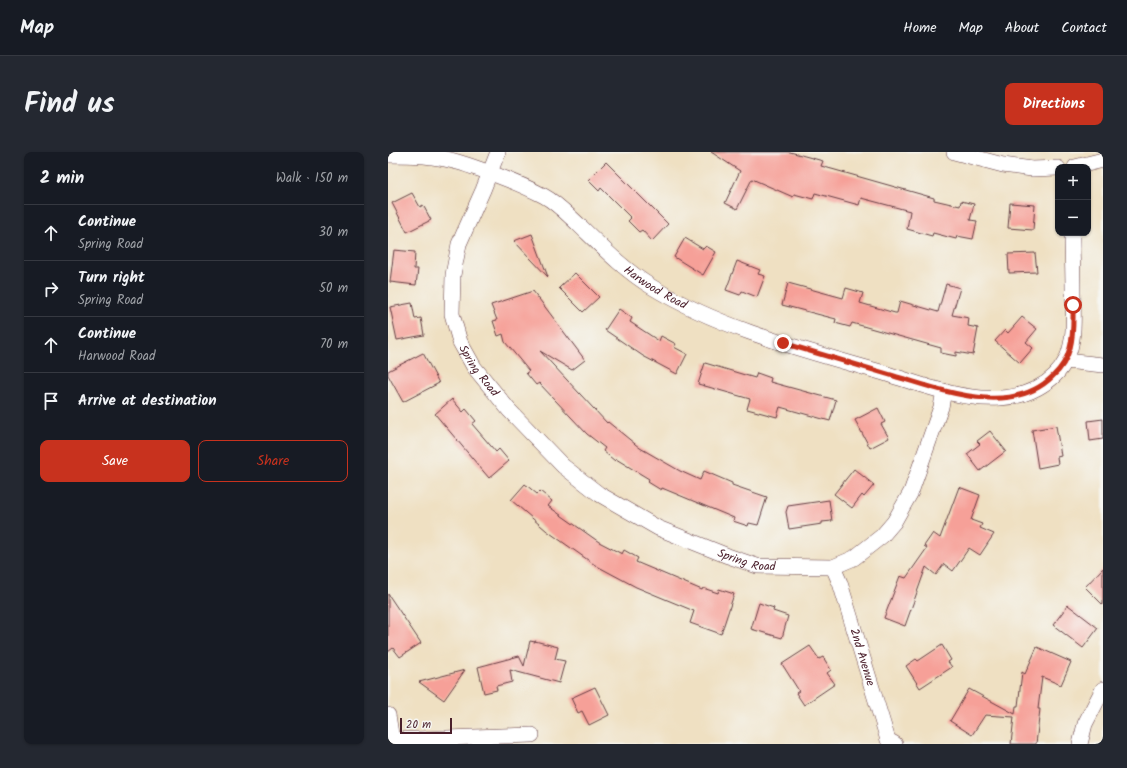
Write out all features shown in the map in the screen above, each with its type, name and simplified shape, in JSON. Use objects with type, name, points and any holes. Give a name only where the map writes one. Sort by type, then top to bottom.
[{"type":"street","name":"Spring Road","points":[[498,152],[459,244],[453,275],[452,314],[460,342],[474,367],[509,410],[563,466],[599,494],[658,528],[757,566],[833,567],[854,558],[882,536],[894,522],[911,492],[941,407],[944,391]]},
{"type":"street","points":[[954,152],[1003,165],[1032,168],[1055,168]]},
{"type":"street","name":"Harwood Road","points":[[388,155],[447,159],[490,173],[546,197],[628,271],[650,286],[700,313],[783,343],[944,391]]},
{"type":"street","points":[[1087,164],[1103,160]]},
{"type":"street","points":[[944,391],[981,398],[1001,398],[1018,395],[1034,390],[1047,382],[1066,361],[1071,347],[1073,324],[1072,236]]},
{"type":"street","points":[[1066,361],[1103,365]]},
{"type":"street","name":"2nd Avenue","points":[[833,567],[840,583],[888,740],[895,744]]},
{"type":"street","points":[[1080,744],[1085,724],[1103,689]]},
{"type":"street","points":[[388,715],[392,742],[532,735]]},
{"type":"building","points":[[711,152],[790,152],[823,161],[821,166],[934,198],[934,200],[960,206],[961,201],[974,204],[970,220],[977,221],[973,239],[957,236],[956,239],[933,233],[932,236],[907,229],[910,211],[861,198],[859,205],[815,193],[813,199],[794,194],[793,197],[752,179],[737,209],[725,203],[740,171]]},
{"type":"building","points":[[606,162],[668,224],[652,241],[642,230],[639,232],[628,221],[631,218],[601,188],[599,191],[588,180]]},
{"type":"building","points":[[412,193],[420,207],[423,205],[431,220],[407,232],[392,203]]},
{"type":"building","points":[[1010,203],[1035,205],[1033,230],[1008,228]]},
{"type":"building","points":[[532,234],[548,277],[514,241]]},
{"type":"building","points":[[685,238],[703,249],[706,246],[716,252],[703,275],[674,257]]},
{"type":"building","points":[[394,250],[415,252],[414,269],[418,269],[416,285],[390,282]]},
{"type":"building","points":[[1035,253],[1037,272],[1009,273],[1008,254]]},
{"type":"building","points":[[737,261],[760,270],[758,274],[765,276],[757,297],[742,291],[740,295],[726,290]]},
{"type":"building","points":[[575,273],[599,297],[583,312],[559,288]]},
{"type":"building","points":[[788,283],[843,298],[846,288],[863,293],[860,303],[895,313],[897,313],[900,301],[938,312],[946,284],[960,288],[952,315],[969,318],[968,326],[978,328],[973,355],[956,352],[956,356],[941,353],[941,348],[852,323],[850,327],[835,323],[836,319],[782,305]]},
{"type":"building","points":[[533,291],[585,360],[572,370],[540,351],[607,423],[608,422],[640,448],[680,471],[700,480],[704,471],[732,483],[732,485],[767,497],[758,525],[749,523],[748,526],[733,521],[734,518],[662,488],[661,490],[648,482],[649,479],[616,459],[615,461],[603,451],[605,448],[587,434],[539,383],[536,385],[526,373],[529,371],[505,342],[503,334],[498,336],[493,321],[497,320],[491,305]]},
{"type":"building","points":[[412,303],[415,319],[421,318],[424,335],[397,340],[390,307]]},
{"type":"building","points":[[619,309],[632,318],[630,322],[659,341],[661,336],[676,344],[674,347],[687,354],[677,374],[643,356],[605,330]]},
{"type":"building","points":[[1022,317],[1037,329],[1026,342],[1033,348],[1020,363],[995,341],[1005,330],[1008,333]]},
{"type":"building","points":[[423,353],[439,383],[403,402],[388,375],[388,371]]},
{"type":"building","points":[[705,363],[755,378],[757,373],[771,378],[770,382],[836,400],[830,421],[780,407],[777,417],[747,409],[750,399],[698,384]]},
{"type":"building","points":[[452,399],[463,412],[466,409],[476,421],[472,424],[496,452],[499,449],[509,461],[489,478],[435,414]]},
{"type":"building","points":[[878,408],[885,422],[881,424],[889,438],[870,448],[855,420]]},
{"type":"building","points":[[1103,419],[1103,439],[1090,441],[1088,421]]},
{"type":"building","points":[[1056,426],[1061,456],[1057,457],[1058,464],[1038,468],[1032,430]]},
{"type":"building","points":[[990,431],[1006,451],[980,471],[967,454],[980,444],[977,441]]},
{"type":"building","points":[[854,469],[874,485],[864,497],[862,495],[852,508],[834,494]]},
{"type":"building","points":[[525,484],[537,494],[540,491],[552,501],[548,506],[599,542],[622,554],[624,550],[638,558],[636,562],[702,590],[703,588],[718,593],[719,589],[734,594],[721,634],[690,623],[694,611],[636,587],[595,565],[547,531],[511,500]]},
{"type":"building","points":[[959,487],[980,495],[971,520],[982,524],[980,528],[994,534],[980,555],[969,548],[953,571],[944,564],[936,575],[926,567],[905,626],[884,618],[900,576],[906,578],[927,548],[924,546],[933,533],[940,538]]},
{"type":"building","points":[[829,500],[832,521],[789,529],[786,512],[788,506]]},
{"type":"building","points":[[1103,568],[1103,605],[1085,587]]},
{"type":"building","points":[[388,594],[421,643],[400,657],[393,648],[388,652]]},
{"type":"building","points":[[759,603],[774,608],[773,611],[788,616],[782,638],[751,629]]},
{"type":"building","points":[[1068,605],[1098,628],[1083,648],[1053,625]]},
{"type":"building","points":[[530,641],[558,647],[555,659],[565,661],[559,683],[510,670],[512,682],[496,686],[497,690],[484,693],[478,667],[519,656],[524,666]]},
{"type":"building","points":[[942,645],[951,660],[948,662],[952,667],[920,688],[906,666],[916,659],[918,661]]},
{"type":"building","points":[[810,646],[819,659],[823,657],[831,670],[827,673],[835,684],[804,705],[796,693],[799,691],[782,664]]},
{"type":"building","points":[[1037,647],[1071,662],[1061,685],[1042,677],[1036,744],[1011,744],[1014,717],[985,715],[972,735],[950,721],[969,689],[1015,714],[1016,706],[1018,706],[1022,672],[1025,674]]},
{"type":"building","points":[[465,670],[444,700],[419,682]]},
{"type":"building","points":[[595,687],[609,715],[589,725],[582,711],[578,713],[571,698]]},
{"type":"route","points":[[783,343],[944,391],[981,398],[1001,398],[1034,390],[1047,382],[1066,361],[1071,347],[1073,305]]}]
